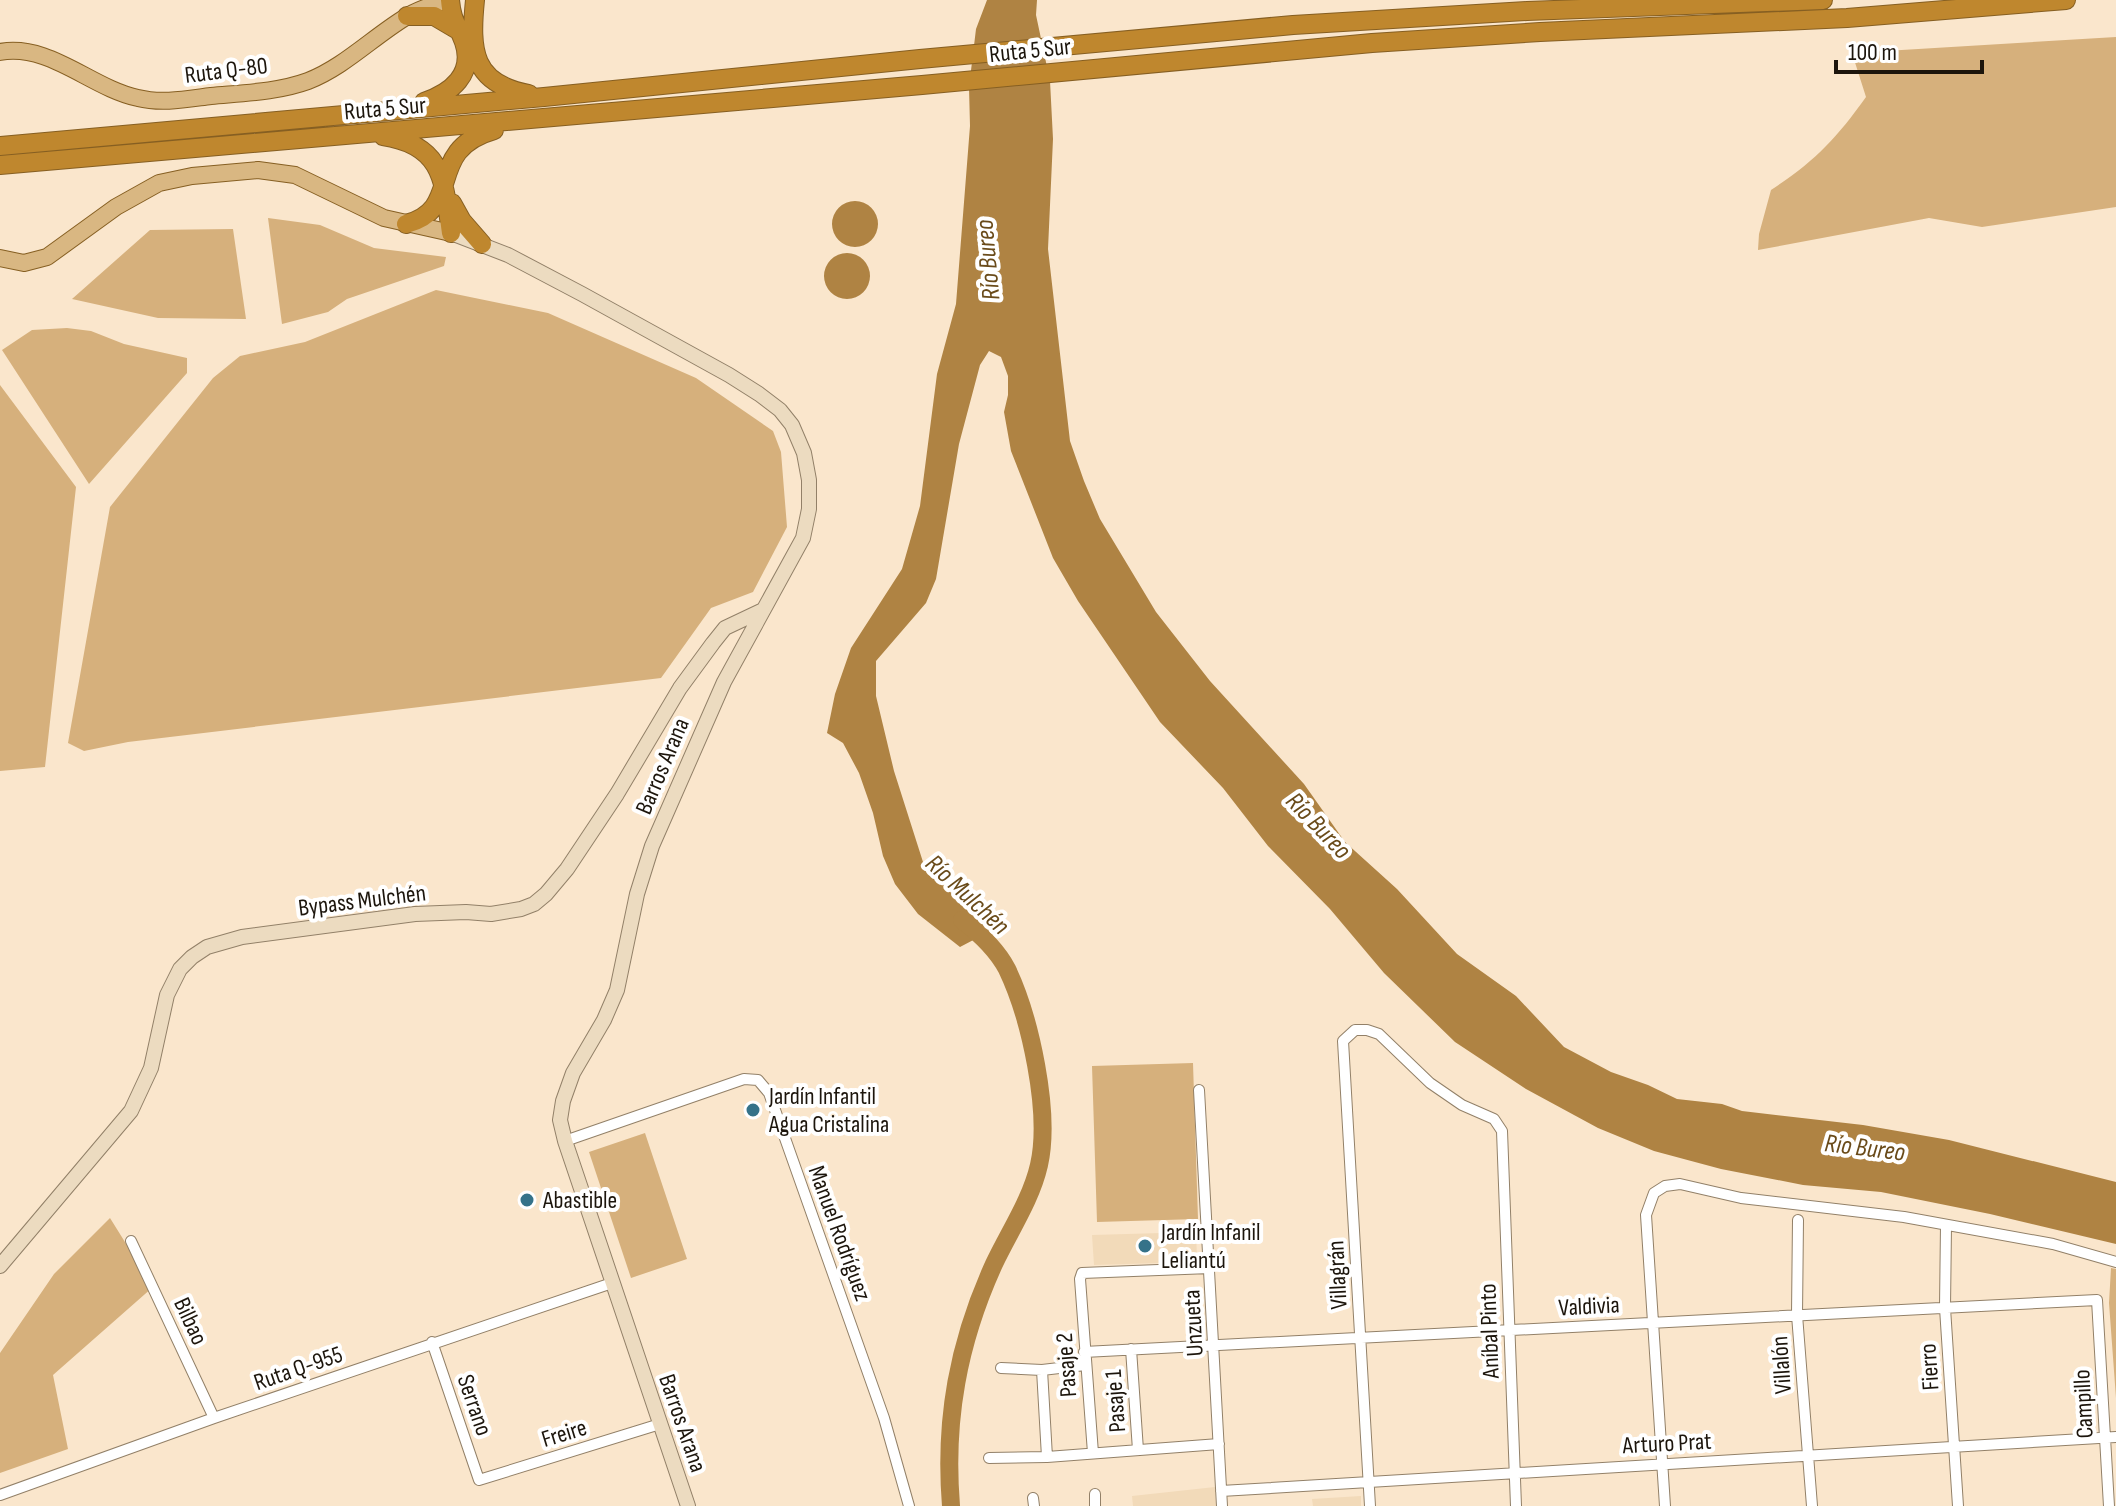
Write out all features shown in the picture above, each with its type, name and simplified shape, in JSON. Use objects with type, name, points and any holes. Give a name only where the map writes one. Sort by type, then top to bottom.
[{"type":"highway","points":[[403,110],[446,94],[460,79],[465,66],[467,9],[449,0]]},
{"type":"highway","points":[[475,0],[465,25],[480,66],[501,87],[544,97]]},
{"type":"highway","name":"Ruta 5 Sur","points":[[0,146],[1293,25],[1449,15],[1823,0]]},
{"type":"highway","name":"Ruta 5 Sur","points":[[0,165],[1456,37],[1847,18],[2066,0]]},
{"type":"highway","points":[[407,16],[434,16],[465,25]]},
{"type":"highway","points":[[406,224],[428,213],[439,200],[449,164],[463,144],[478,135],[527,120]]},
{"type":"highway","points":[[364,133],[398,139],[421,149],[437,165],[462,221],[482,244]]},
{"type":"highway","points":[[445,186],[451,233]]},
{"type":"main road","name":"Ruta Q-80","points":[[0,52],[22,51],[39,55],[136,98],[178,100],[281,88],[309,80],[407,16],[449,0]]},
{"type":"main road","points":[[0,258],[24,263],[47,257],[116,207],[159,183],[192,176],[258,170],[295,175],[384,218],[451,233]]},
{"type":"main road","name":"Barros Arana","points":[[451,233],[482,244],[582,294],[729,375],[787,417],[801,442],[807,467],[809,509],[803,538],[708,715],[652,846],[637,894],[617,990],[604,1020],[573,1073],[560,1120],[688,1506]]},
{"type":"main road","name":"Bypass Mulchén","points":[[0,1266],[131,1111],[151,1068],[171,985],[192,957],[217,943],[242,937],[415,914],[506,912],[534,904],[567,869],[617,794],[680,688],[713,643],[725,628],[763,610]]},
{"type":"street","name":"Aníbal Pinto","points":[[1343,1041],[1355,1030],[1379,1034],[1430,1083],[1462,1105],[1494,1119],[1502,1131],[1516,1506]]},
{"type":"street","name":"Villagrán","points":[[1343,1041],[1370,1506]]},
{"type":"street","name":"Manuel Rodríguez","points":[[565,1141],[744,1079],[758,1080],[769,1093],[853,1329],[884,1418],[909,1506]]},
{"type":"street","name":"Unzueta","points":[[1199,1090],[1222,1506]]},
{"type":"street","points":[[1665,1506],[1646,1215],[1654,1193],[1665,1186],[1675,1183],[1741,1198],[1844,1209],[1946,1225],[2053,1244],[2116,1262]]},
{"type":"street","name":"Villalón","points":[[1798,1220],[1797,1315],[1812,1506]]},
{"type":"street","name":"Fierro","points":[[1946,1225],[1945,1308],[1958,1506]]},
{"type":"street","name":"Bilbao","points":[[131,1241],[214,1418]]},
{"type":"street","name":"Pasaje 2","points":[[1093,1453],[1084,1352],[1082,1273],[1210,1268]]},
{"type":"street","name":"Ruta Q-955","points":[[0,1495],[432,1342],[612,1283]]},
{"type":"street","name":"Valdivia","points":[[1084,1352],[2097,1300]]},
{"type":"street","name":"Campillo","points":[[2097,1300],[2110,1438],[2109,1506]]},
{"type":"street","name":"Serrano","points":[[432,1342],[479,1480]]},
{"type":"street","name":"Pasaje 1","points":[[1131,1349],[1138,1450]]},
{"type":"street","points":[[1001,1368],[1042,1370],[1085,1365]]},
{"type":"street","points":[[1042,1370],[1047,1457]]},
{"type":"street","name":"Freire","points":[[479,1480],[660,1424]]},
{"type":"street","name":"Arturo Prat","points":[[1221,1491],[2110,1438]]},
{"type":"street","points":[[989,1458],[1047,1457],[1219,1444]]},
{"type":"street","points":[[1095,1494],[1095,1506]]},
{"type":"shaded area","points":[[2116,37],[2116,207],[1982,227],[1929,218],[1758,250],[1759,234],[1771,190],[1823,149],[1866,97],[1852,53]]},
{"type":"shaded area","points":[[268,218],[320,225],[374,248],[446,257],[444,266],[347,299],[328,312],[282,324]]},
{"type":"shaded area","points":[[233,229],[246,319],[158,318],[72,299],[150,230]]},
{"type":"shaded area","points":[[436,290],[548,313],[696,378],[773,431],[781,452],[787,527],[753,592],[711,608],[661,678],[128,742],[84,751],[68,743],[110,507],[213,378],[240,356],[305,342]]},
{"type":"shaded area","points":[[67,328],[91,331],[124,344],[187,358],[187,373],[89,484],[2,350],[32,330]]},
{"type":"shaded area","points":[[0,385],[76,487],[45,767],[0,771]]},
{"type":"shaded area","points":[[1193,1063],[1198,1219],[1097,1222],[1092,1066]]},
{"type":"shaded area","points":[[645,1133],[687,1259],[631,1278],[589,1152]]},
{"type":"shaded area","points":[[110,1218],[153,1287],[53,1375],[68,1449],[0,1473],[0,1353],[54,1274]]},
{"type":"shaded area","name":"Jardín Infanil Leliantú","points":[[1196,1232],[1197,1258],[1193,1262],[1094,1265],[1092,1235]]},
{"type":"shaded area","points":[[2111,1268],[2116,1269],[2116,1398],[2109,1303]]},
{"type":"shaded area","points":[[1215,1487],[1216,1506],[1133,1506],[1132,1496]]},
{"type":"shaded area","points":[[1361,1496],[1361,1506],[1313,1506],[1312,1499]]},
{"type":"water","name":"Río Bureo","points":[[987,0],[1037,0],[1036,15],[1050,81],[1053,139],[1048,249],[1070,441],[1100,519],[1156,612],[1210,681],[1304,784],[1345,842],[1397,889],[1457,954],[1516,996],[1564,1047],[1611,1072],[1677,1099],[1949,1140],[2116,1182],[2116,1244],[1881,1192],[1803,1185],[1721,1169],[1654,1151],[1598,1128],[1526,1089],[1455,1042],[1384,973],[1330,909],[1268,846],[1223,788],[1160,722],[1078,601],[1053,558],[1011,451],[1004,412],[1008,376],[1001,357],[989,351],[980,365],[959,444],[936,579],[926,603],[876,661],[876,696],[894,771],[923,862],[934,878],[1000,926],[960,947],[918,914],[895,884],[883,856],[859,773],[843,743],[827,733],[835,694],[851,648],[902,569],[920,506],[937,374],[956,304],[970,126],[969,87],[976,29]]},
{"type":"water","points":[[855,201],[871,208],[878,224],[871,240],[855,247],[839,240],[832,224],[839,208]]},
{"type":"water","points":[[847,253],[863,260],[870,276],[863,292],[847,299],[831,292],[824,276],[831,260]]},
{"type":"waterway","name":"Río Mulchén","points":[[951,1506],[952,1412],[963,1353],[994,1264],[1031,1191],[1042,1143],[1036,1065],[1015,989],[998,955],[962,920]]},
{"type":"place","name":"Jardín Infantil Agua Cristalina","points":[[753,1110]]},
{"type":"place","name":"Abastible","points":[[527,1200]]},
{"type":"place","name":"Jardín Infanil Leliantú","points":[[1145,1246]]}]
